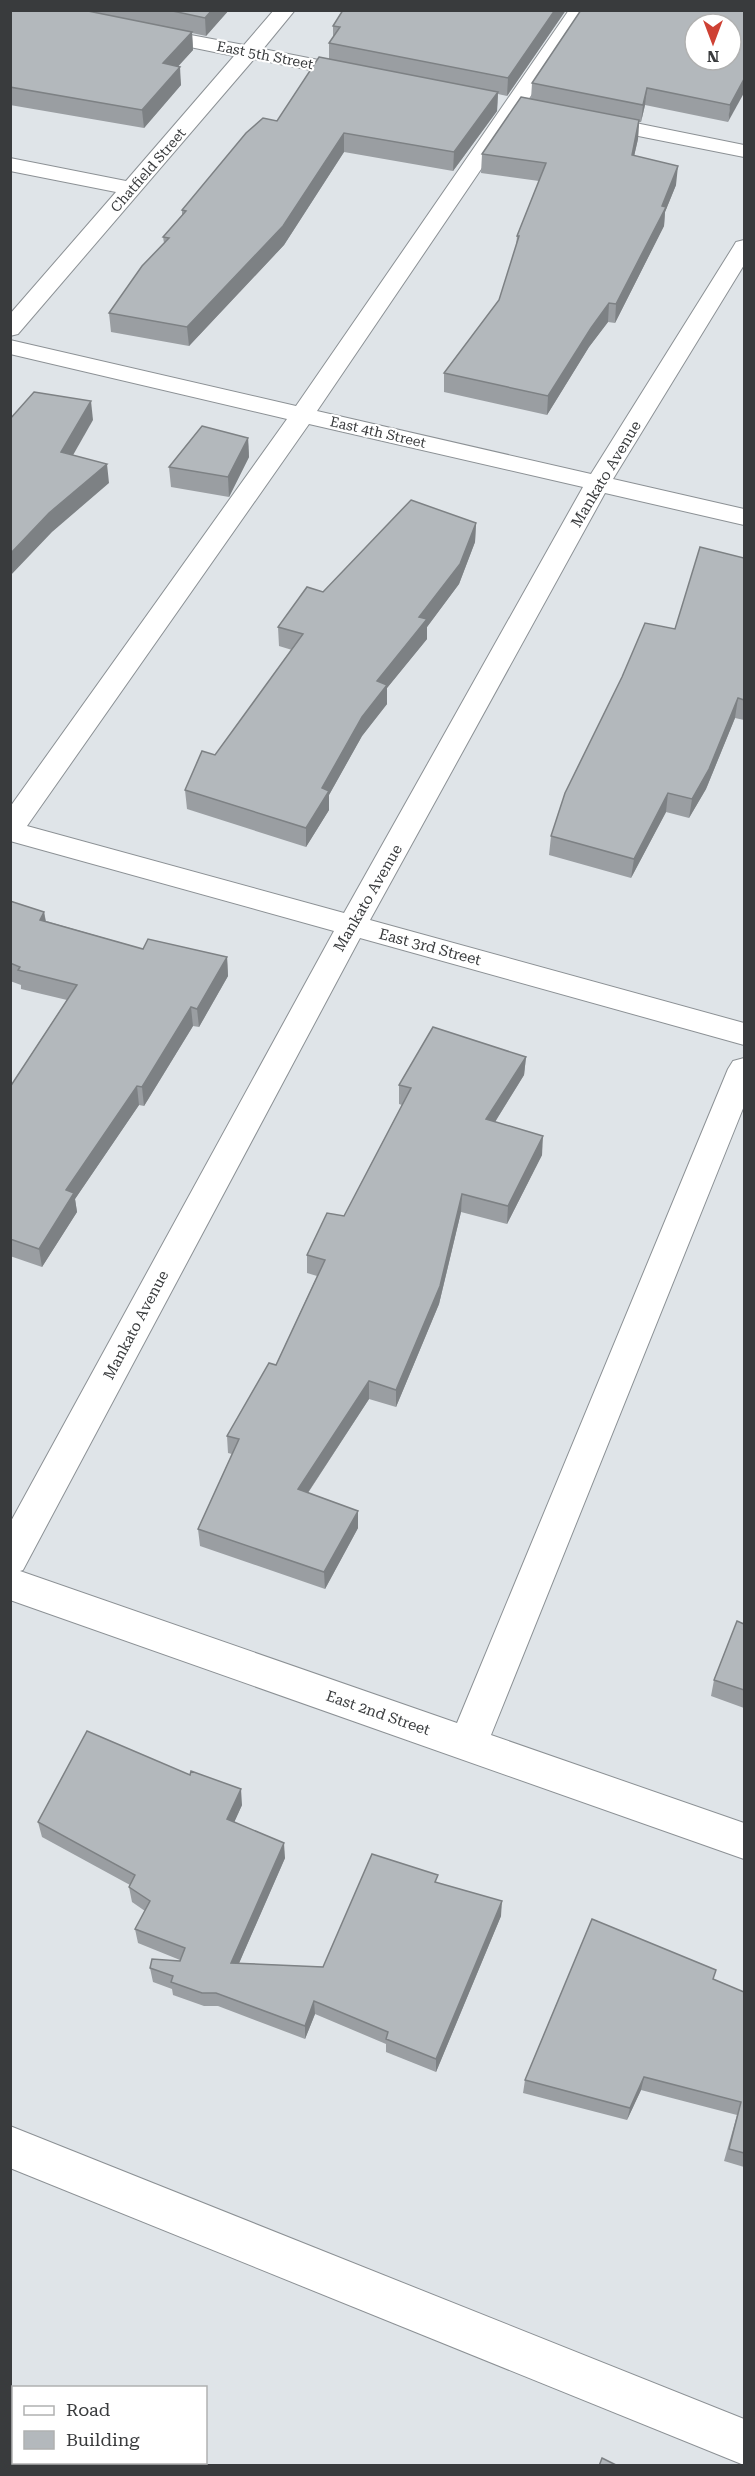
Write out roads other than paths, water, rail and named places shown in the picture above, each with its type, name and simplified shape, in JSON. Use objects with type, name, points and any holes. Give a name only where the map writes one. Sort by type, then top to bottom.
[{"type":"street","name":"Chatfield Street","points":[[10,329],[285,10]]},
{"type":"street","points":[[10,830],[303,414],[579,10]]},
{"type":"street","name":"East 5th Street","points":[[132,29],[374,77]]},
{"type":"street","points":[[572,116],[744,151]]},
{"type":"street","points":[[10,164],[131,189]]},
{"type":"street","name":"Mankato Avenue","points":[[10,1559],[352,926],[598,483],[744,247]]},
{"type":"street","name":"East 4th Street","points":[[10,347],[744,517]]},
{"type":"street","name":"East 3rd Street","points":[[10,830],[744,1034]]},
{"type":"street","points":[[468,1744],[744,1069]]},
{"type":"street","name":"East 2nd Street","points":[[10,1584],[744,1841]]},
{"type":"street","points":[[10,2147],[744,2442]]}]
